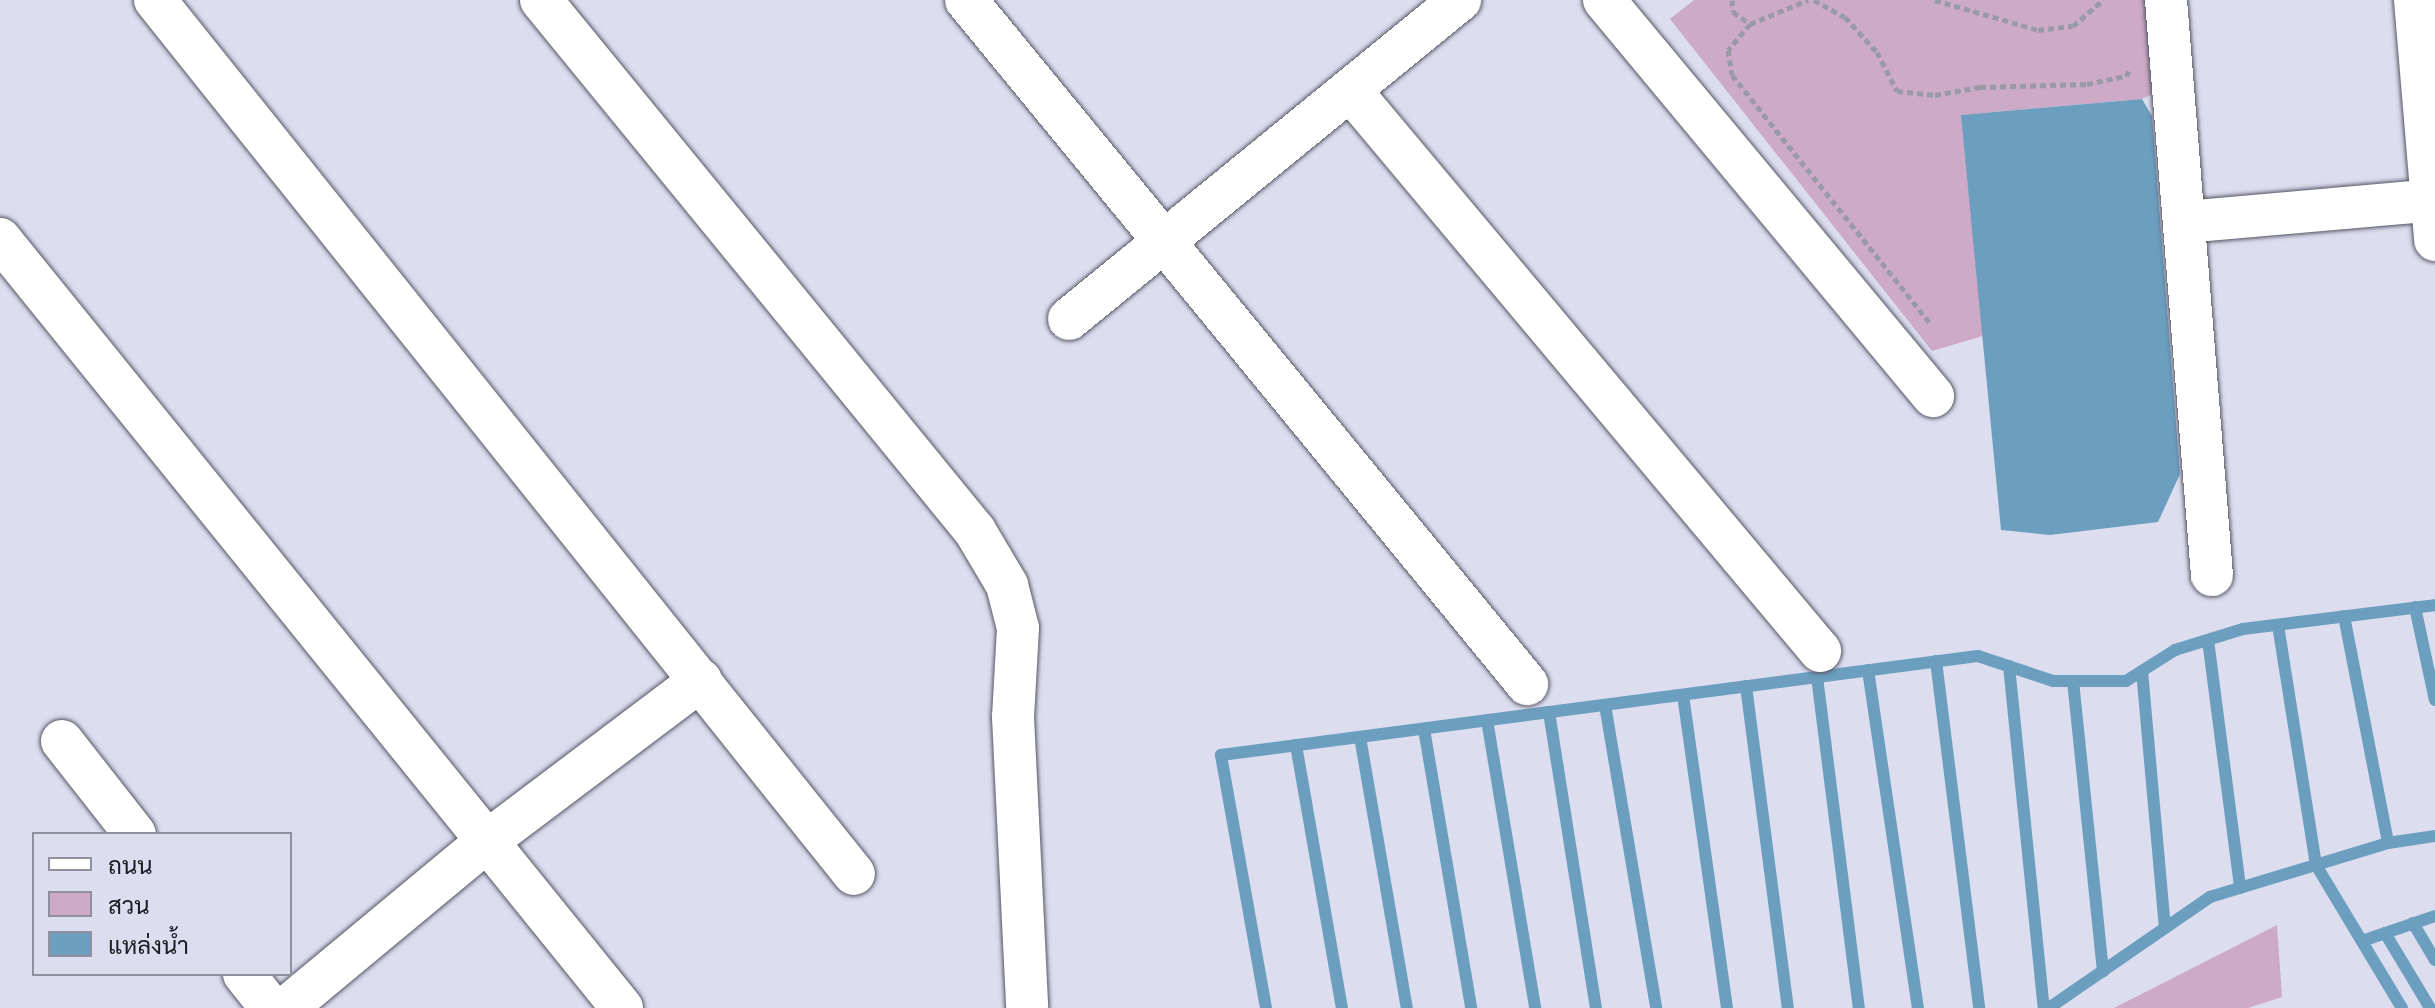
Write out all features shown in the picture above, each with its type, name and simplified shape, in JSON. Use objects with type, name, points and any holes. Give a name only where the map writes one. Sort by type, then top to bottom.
[{"type":"street","points":[[155,0],[854,874]]},
{"type":"street","points":[[541,0],[975,531],[1007,585],[1018,628],[1013,717],[1027,1008]]},
{"type":"street","points":[[966,0],[1527,684]]},
{"type":"street","points":[[1604,0],[1933,396]]},
{"type":"street","points":[[2166,0],[2212,575]]},
{"type":"street","points":[[2184,222],[2434,213],[2415,0]]},
{"type":"street","points":[[1069,319],[1455,2]]},
{"type":"street","points":[[1350,90],[1820,651]]},
{"type":"street","points":[[0,239],[622,1008]]},
{"type":"street","points":[[286,1008],[486,842],[701,680]]},
{"type":"street","points":[[62,741],[133,832]]},
{"type":"street","points":[[246,976],[271,1008]]},
{"type":"path","points":[[1732,0],[1733,12],[1750,24]]},
{"type":"path","points":[[1808,0],[1750,24],[1728,50],[1732,75],[1934,329],[1902,360]]},
{"type":"path","points":[[1814,0],[1845,17],[1877,52],[1897,91],[1935,95],[1980,87],[2087,84],[2126,76],[2132,65]]},
{"type":"path","points":[[1935,0],[2038,30],[2073,26],[2103,0]]},
{"type":"green space","points":[[1694,0],[2148,0],[2155,93],[2142,99],[1962,115],[1983,336],[1932,351],[1670,19]]},
{"type":"green space","points":[[2277,925],[2282,997],[2248,1008],[2114,1008]]},
{"type":"water","points":[[2142,99],[2152,116],[2180,474],[2158,522],[2050,535],[2001,530],[1961,115]]},
{"type":"waterway","points":[[1266,1008],[1221,755],[1978,656],[2053,681],[2126,681],[2175,650],[2243,629],[2435,605]]},
{"type":"waterway","points":[[2415,607],[2435,700]]},
{"type":"waterway","points":[[2344,616],[2388,843]]},
{"type":"waterway","points":[[2278,625],[2316,865],[2402,1008]]},
{"type":"waterway","points":[[2208,640],[2240,888]]},
{"type":"waterway","points":[[1936,661],[1979,1008]]},
{"type":"waterway","points":[[2009,666],[2044,1008]]},
{"type":"waterway","points":[[1868,670],[1918,1008]]},
{"type":"waterway","points":[[2142,671],[2165,928]]},
{"type":"waterway","points":[[1817,677],[1859,1008]]},
{"type":"waterway","points":[[2073,681],[2103,971]]},
{"type":"waterway","points":[[1746,686],[1788,1008]]},
{"type":"waterway","points":[[1683,695],[1727,1008]]},
{"type":"waterway","points":[[1605,705],[1656,1008]]},
{"type":"waterway","points":[[1549,712],[1596,1008]]},
{"type":"waterway","points":[[1487,720],[1535,1008]]},
{"type":"waterway","points":[[1424,729],[1471,1008]]},
{"type":"waterway","points":[[1360,737],[1407,1008]]},
{"type":"waterway","points":[[1296,745],[1342,1008]]},
{"type":"waterway","points":[[2049,1008],[2210,897],[2388,843],[2435,836]]},
{"type":"waterway","points":[[2362,941],[2435,916]]},
{"type":"waterway","points":[[2413,923],[2435,960]]},
{"type":"waterway","points":[[2385,933],[2430,1008]]}]
